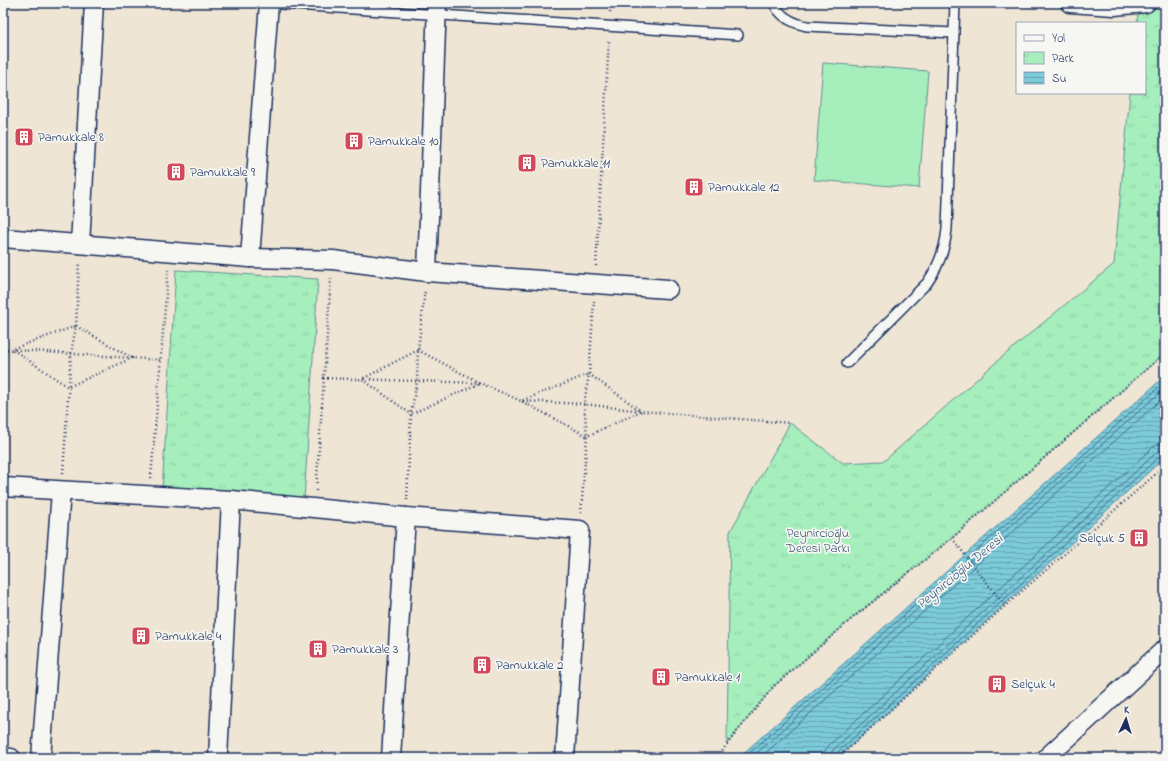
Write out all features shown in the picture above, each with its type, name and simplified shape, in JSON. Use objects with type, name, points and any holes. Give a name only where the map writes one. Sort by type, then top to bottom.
[{"type":"street","points":[[80,244],[94,3]]},
{"type":"street","points":[[250,258],[266,3]]},
{"type":"street","points":[[1070,3],[1114,6],[1146,3]]},
{"type":"street","points":[[427,272],[437,9]]},
{"type":"street","points":[[3,238],[250,258],[332,260],[427,272],[668,290]]},
{"type":"street","points":[[3,487],[231,500],[406,517],[580,530],[565,758]]},
{"type":"street","points":[[41,758],[61,491]]},
{"type":"street","points":[[218,758],[231,500]]},
{"type":"street","points":[[391,758],[406,517]]},
{"type":"street","points":[[1046,758],[1165,649]]},
{"type":"street","points":[[3,757],[11,758]]},
{"type":"lane","points":[[266,3],[437,9],[738,35]]},
{"type":"lane","points":[[774,3],[780,13],[788,20],[807,26],[954,34]]},
{"type":"lane","points":[[846,363],[927,283],[934,273],[943,251],[946,229],[955,3]]},
{"type":"path","points":[[61,491],[71,354],[76,326],[80,244]]},
{"type":"path","points":[[150,496],[169,251]]},
{"type":"path","points":[[314,508],[332,260]]},
{"type":"path","points":[[406,517],[411,414],[417,380],[418,350],[427,272]]},
{"type":"path","points":[[12,349],[76,326],[132,358]]},
{"type":"path","points":[[3,349],[160,360]]},
{"type":"path","points":[[12,349],[68,387]]},
{"type":"path","points":[[362,379],[418,350]]},
{"type":"path","points":[[418,350],[480,383],[521,401],[587,436],[641,411]]},
{"type":"path","points":[[718,758],[727,744],[774,686],[855,616],[952,538],[1165,353]]},
{"type":"path","points":[[68,387],[132,358]]},
{"type":"path","points":[[521,401],[589,374],[641,411]]},
{"type":"path","points":[[323,378],[480,383]]},
{"type":"path","points":[[362,379],[411,414]]},
{"type":"path","points":[[411,414],[480,383]]},
{"type":"path","points":[[521,401],[584,404],[641,411],[790,423]]},
{"type":"path","points":[[838,758],[1005,606],[1165,466]]},
{"type":"path","points":[[952,538],[1005,606]]},
{"type":"green space","name":"Peynircioğlu Deresi Parkı","points":[[1139,3],[1165,3],[1165,353],[952,538],[855,616],[774,686],[727,744],[730,532],[790,423],[843,463],[884,461],[1002,357],[1114,264],[1130,94],[1146,94],[1146,22],[1137,22]]},
{"type":"green space","points":[[823,63],[928,71],[919,188],[814,180]]},
{"type":"green space","points":[[176,270],[318,279],[304,500],[162,491]]},
{"type":"water","name":"Peynircioğlu Deresi","points":[[1165,376],[1165,457],[838,758],[738,758]]},
{"type":"place","name":"Pamukkale 8","points":[[24,137]]},
{"type":"place","name":"Pamukkale 10","points":[[354,141]]},
{"type":"place","name":"Pamukkale 11","points":[[527,163]]},
{"type":"place","name":"Pamukkale 9","points":[[176,172]]},
{"type":"place","name":"Pamukkale 12","points":[[694,187]]},
{"type":"place","name":"Selçuk 5","points":[[1139,538]]},
{"type":"place","name":"Pamukkale 4","points":[[141,636]]},
{"type":"place","name":"Pamukkale 3","points":[[318,649]]},
{"type":"place","name":"Pamukkale 2","points":[[482,665]]},
{"type":"place","name":"Pamukkale 1","points":[[661,677]]},
{"type":"place","name":"Selçuk 4","points":[[997,684]]}]
